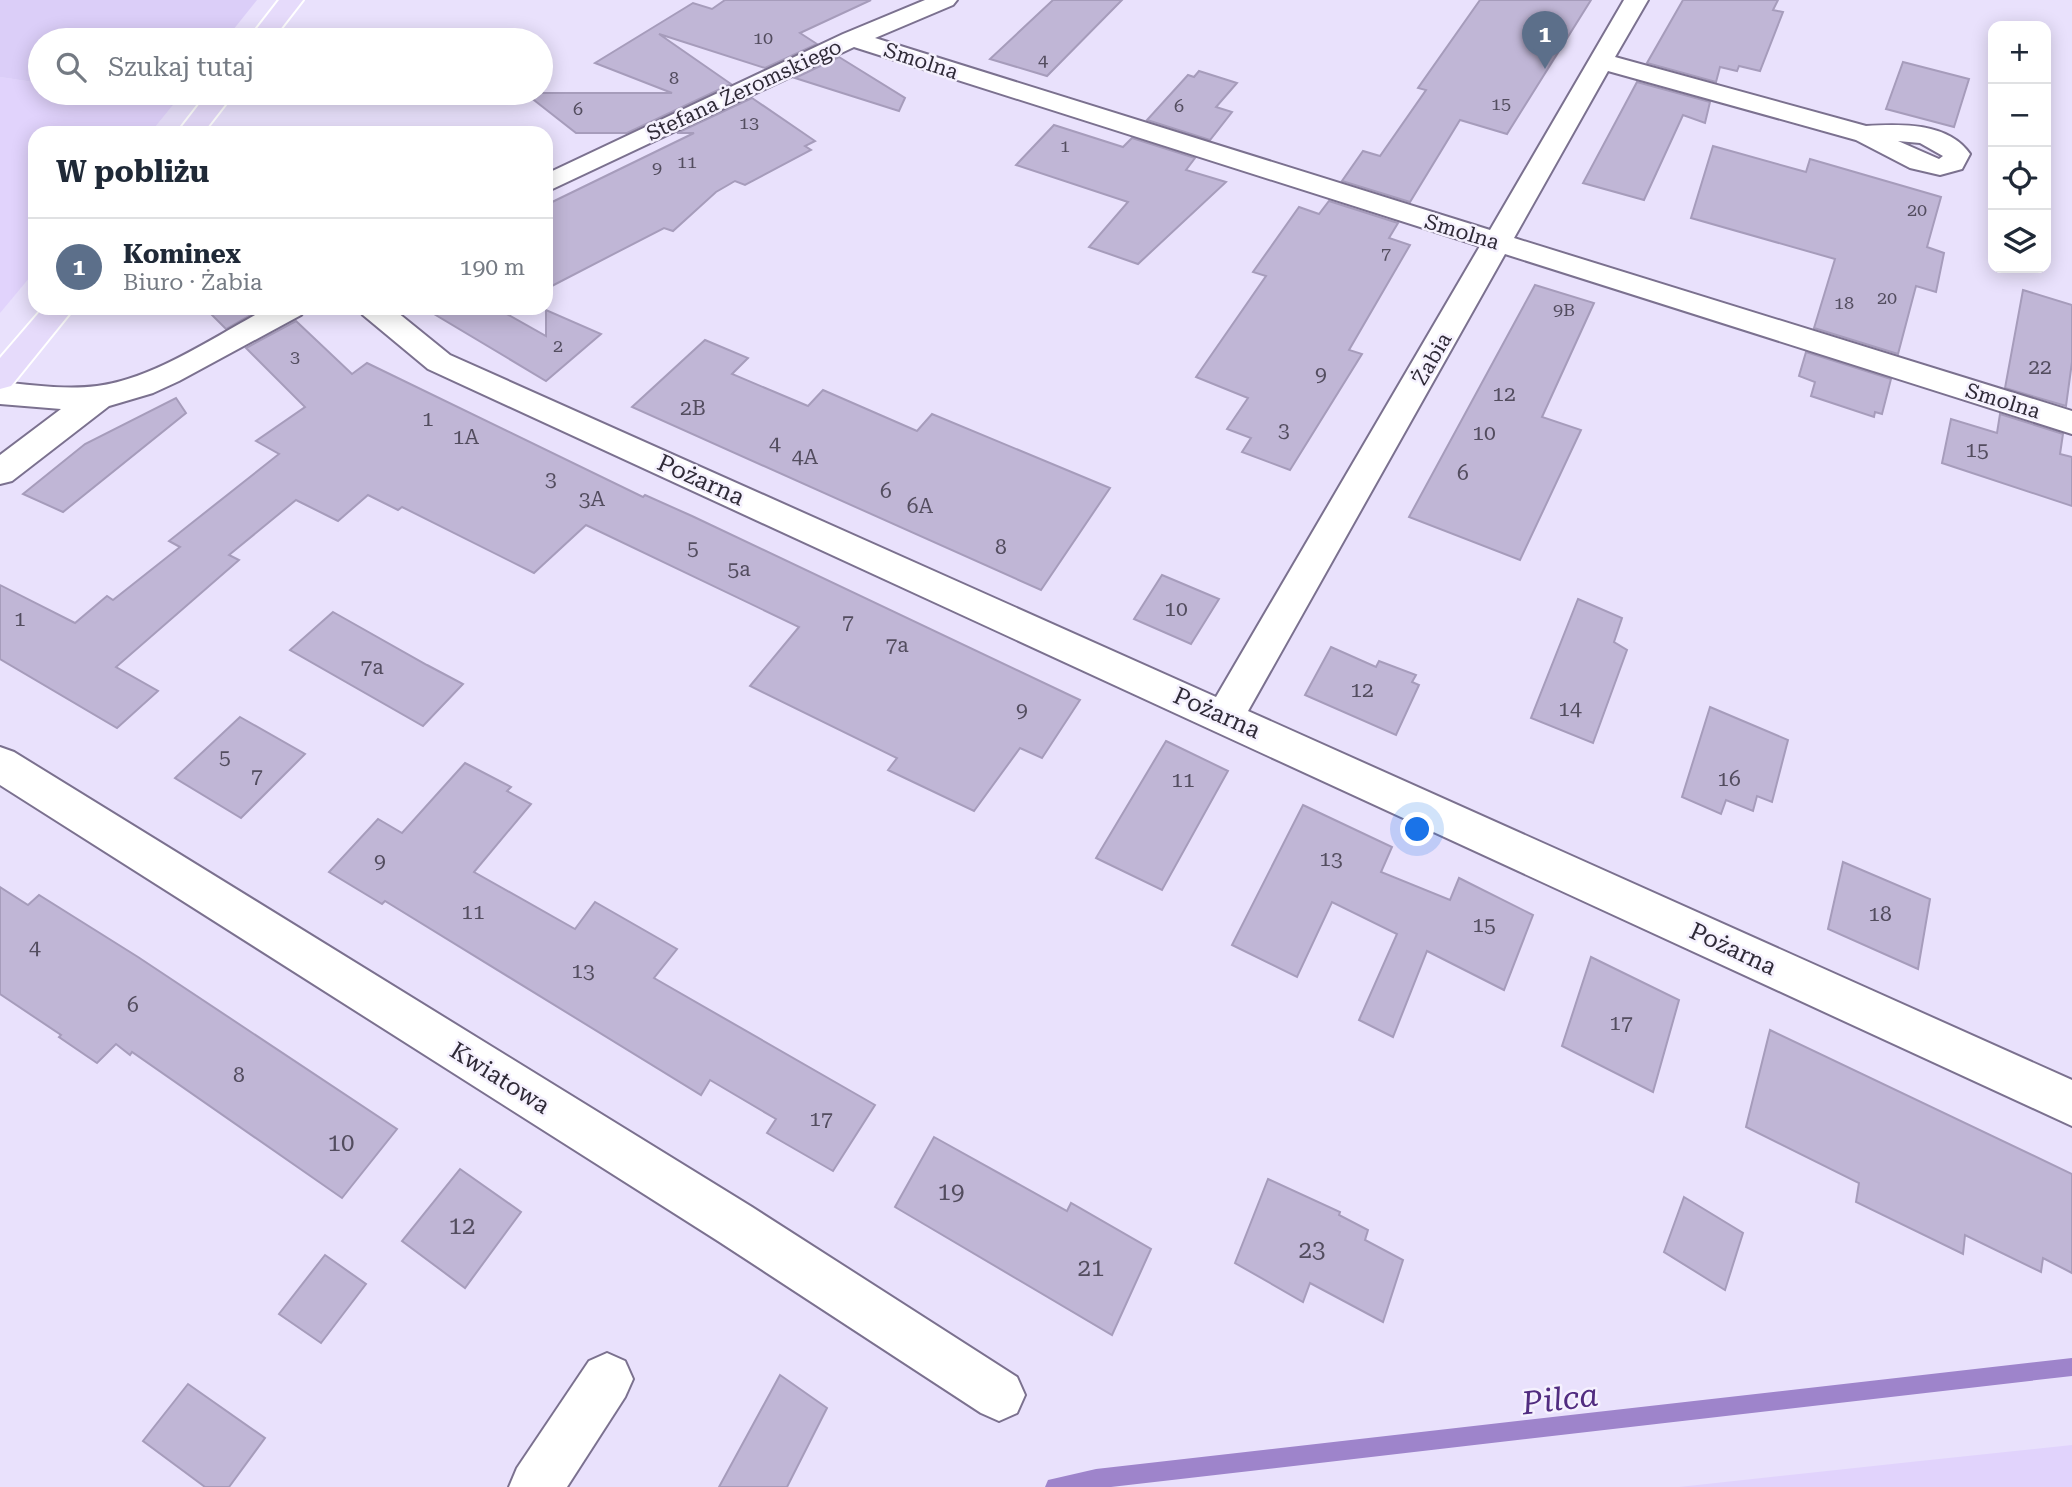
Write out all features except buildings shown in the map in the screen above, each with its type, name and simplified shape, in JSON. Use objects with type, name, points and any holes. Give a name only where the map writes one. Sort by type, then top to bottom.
[{"type":"main road","points":[[269,28],[291,0]]},
{"type":"main road","points":[[196,126],[212,105]]},
{"type":"main road","points":[[0,378],[53,315]]},
{"type":"street","name":"Stefana Żeromskiego","points":[[553,181],[852,39],[944,0]]},
{"type":"street","name":"Żabia","points":[[1225,716],[1499,243],[1636,0]]},
{"type":"street","name":"Smolna","points":[[852,39],[2072,423]]},
{"type":"street","points":[[1601,61],[1866,134]]},
{"type":"street","points":[[0,393],[41,397],[99,397],[150,382],[278,315]]},
{"type":"street","name":"Pożarna","points":[[382,315],[439,362],[1225,716],[2072,1104]]},
{"type":"street","points":[[0,472],[99,397]]},
{"type":"street","name":"Kwiatowa","points":[[0,764],[735,1224],[999,1395]]},
{"type":"street","points":[[536,1487],[607,1379]]},
{"type":"shaded area","points":[[0,0],[257,0],[235,28],[28,28],[28,81],[0,77]]},
{"type":"shaded area","points":[[0,77],[28,81],[28,105],[172,106],[156,126],[28,126],[28,279],[0,313]]},
{"type":"shaded area","points":[[2072,1445],[2072,1487],[1679,1487],[1920,1461]]},
{"type":"waterway","name":"Pilca","points":[[1055,1487],[1096,1479],[2072,1367]]},
{"type":"place","name":"Kominex","points":[[1545,69]]}]
